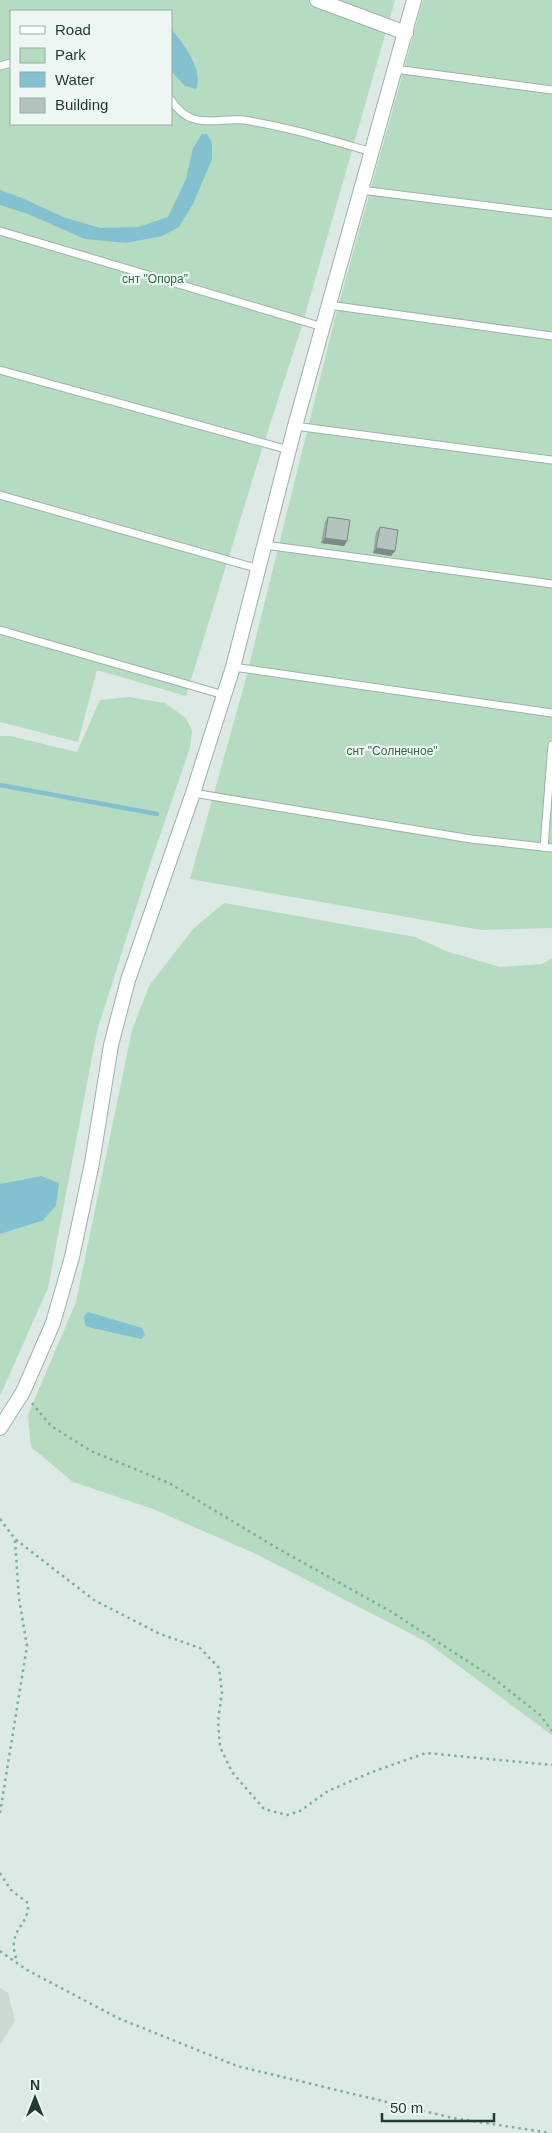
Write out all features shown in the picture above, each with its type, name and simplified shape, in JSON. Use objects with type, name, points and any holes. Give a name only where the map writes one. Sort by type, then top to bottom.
[{"type":"street","points":[[317,0],[406,33]]},
{"type":"street","points":[[0,1428],[23,1392],[52,1323],[72,1257],[92,1163],[112,1045],[128,980],[193,793],[233,667],[295,426],[414,0]]},
{"type":"lane","points":[[396,69],[552,90]]},
{"type":"lane","points":[[172,101],[179,111],[192,118],[207,122],[239,119],[278,126],[372,152]]},
{"type":"lane","points":[[361,190],[552,214]]},
{"type":"lane","points":[[0,231],[323,327]]},
{"type":"lane","points":[[329,305],[552,336]]},
{"type":"lane","points":[[0,370],[289,450]]},
{"type":"lane","points":[[295,426],[552,460]]},
{"type":"lane","points":[[0,495],[259,569]]},
{"type":"lane","points":[[265,545],[552,584]]},
{"type":"lane","points":[[0,630],[224,695]]},
{"type":"lane","points":[[233,667],[552,713]]},
{"type":"lane","points":[[193,793],[471,840],[548,847],[552,745]]},
{"type":"path","points":[[23,1392],[51,1426],[91,1451],[170,1483],[277,1548],[390,1611],[492,1677],[540,1715],[552,1731]]},
{"type":"path","points":[[0,1519],[15,1539],[94,1600],[160,1634],[200,1648],[219,1668],[222,1692],[218,1721],[220,1747],[232,1772],[264,1809],[287,1815],[300,1811],[328,1790],[426,1753],[552,1765]]},
{"type":"path","points":[[0,1813],[27,1646],[19,1599],[15,1539]]},
{"type":"path","points":[[0,1873],[11,1890],[28,1903],[28,1914],[17,1931],[14,1941],[17,1963]]},
{"type":"path","points":[[0,1951],[17,1963],[118,2018],[237,2066],[453,2118],[550,2133]]},
{"type":"shaded area","points":[[0,1988],[8,1993],[15,2021],[0,2045]]},
{"type":"green space","name":"снт \"Опора\"","points":[[0,0],[395,0],[301,329],[186,696],[97,670],[78,742],[0,722]]},
{"type":"green space","name":"снт \"Солнечное\"","points":[[423,0],[552,0],[552,928],[481,930],[190,879],[245,682],[335,318]]},
{"type":"green space","points":[[129,697],[165,703],[186,718],[192,731],[190,748],[149,867],[97,1031],[48,1288],[0,1396],[0,1234],[42,1221],[41,1176],[0,1184],[0,736],[10,736],[77,752],[100,700]]},
{"type":"green space","points":[[224,903],[415,937],[446,951],[500,967],[542,964],[552,958],[552,1735],[425,1641],[258,1555],[153,1509],[73,1482],[31,1447],[28,1415],[76,1302],[132,1030],[149,986],[193,929]]},
{"type":"water","points":[[172,30],[195,65],[198,82],[196,89],[185,86],[172,72]]},
{"type":"water","points":[[202,134],[207,134],[212,142],[212,159],[193,204],[179,227],[162,236],[126,243],[85,239],[28,214],[0,205],[0,190],[63,217],[100,228],[138,227],[168,217],[186,179],[193,148]]},
{"type":"water","points":[[41,1176],[59,1183],[56,1206],[42,1221],[0,1234],[0,1184]]},
{"type":"water","points":[[88,1312],[142,1328],[145,1335],[141,1339],[88,1327],[85,1325],[84,1316]]},
{"type":"building","points":[[328,517],[350,520],[347,541],[325,538]]},
{"type":"building","points":[[380,527],[398,530],[395,551],[376,548]]},
{"type":"waterway","points":[[0,785],[157,814]]}]
